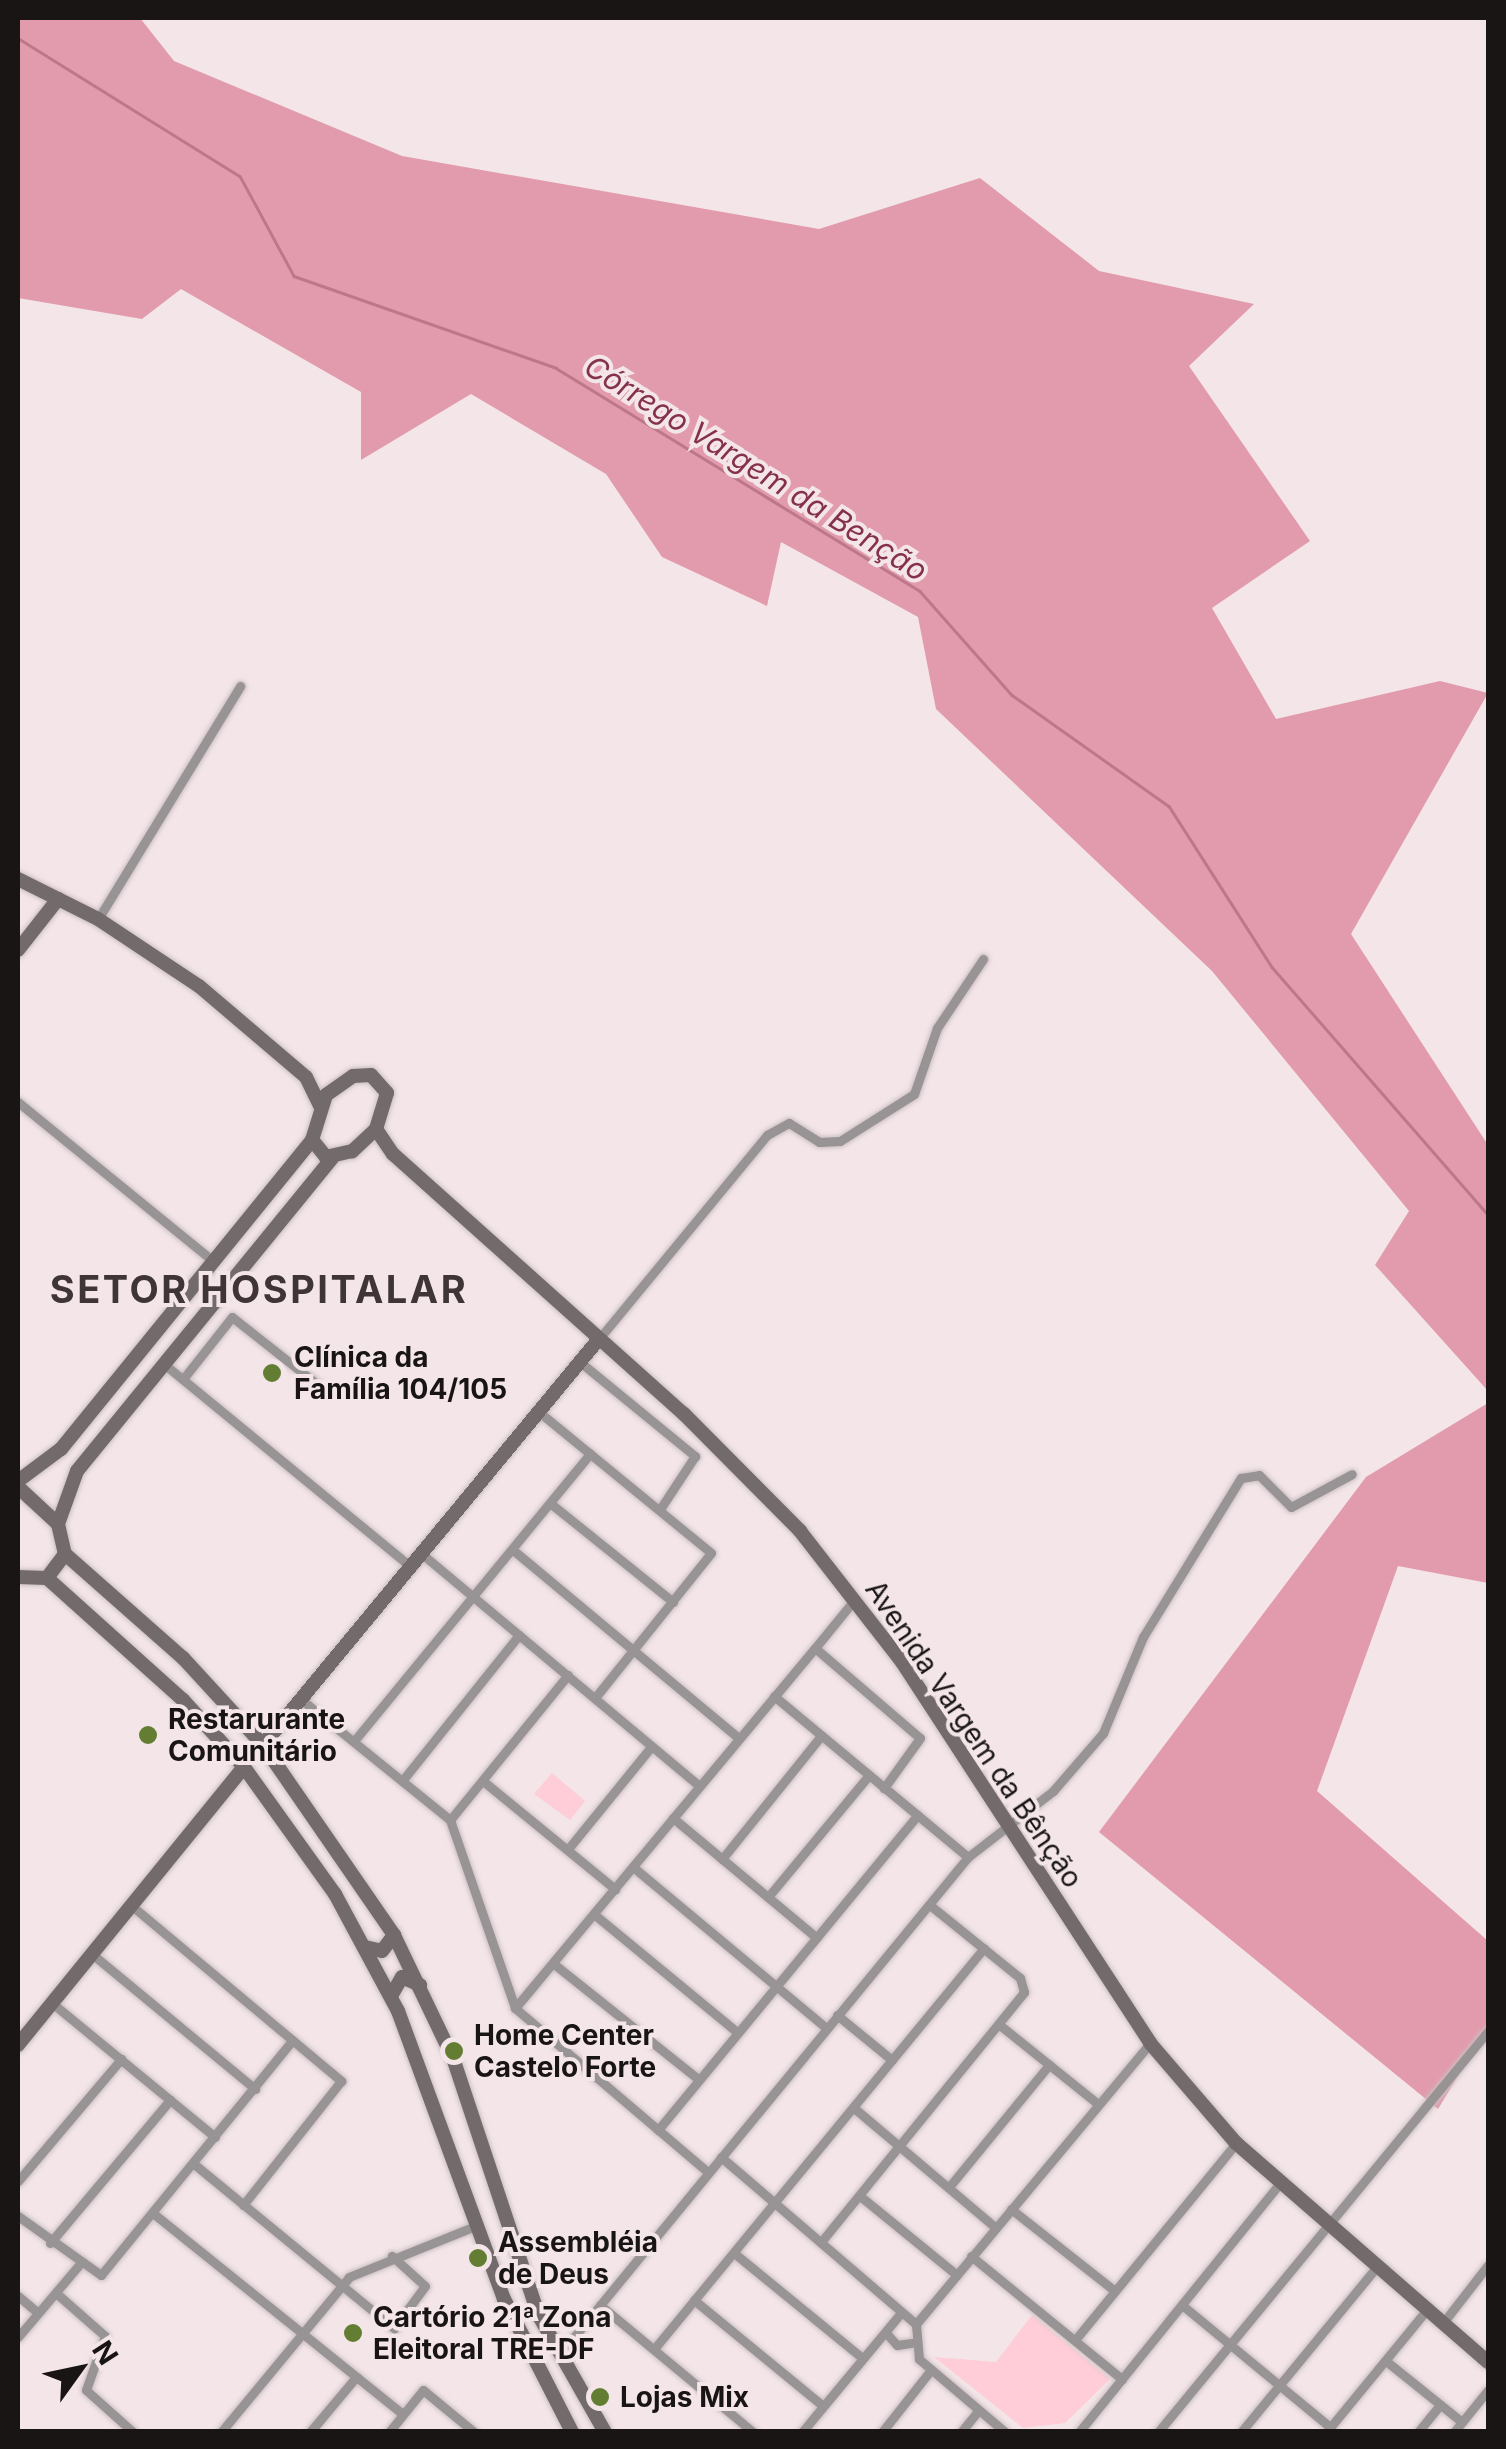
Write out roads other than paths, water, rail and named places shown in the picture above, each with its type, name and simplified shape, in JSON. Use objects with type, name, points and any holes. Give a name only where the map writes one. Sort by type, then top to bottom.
[{"type":"street","points":[[98,919],[240,686]]},
{"type":"street","points":[[18,879],[98,919],[199,986],[306,1077],[320,1106]]},
{"type":"street","points":[[18,950],[58,899]]},
{"type":"street","points":[[263,1745],[779,1126],[830,1143],[904,1104],[920,1084],[937,1028],[983,959]]},
{"type":"street","points":[[58,1524],[76,1471],[332,1158],[372,1135],[387,1102],[382,1083],[366,1075],[340,1084],[320,1106],[312,1140],[50,1460],[18,1484],[58,1524],[65,1554],[183,1658],[263,1745],[394,1934],[421,1985],[560,2354],[605,2432]]},
{"type":"street","points":[[306,1077],[340,1084]]},
{"type":"street","points":[[18,1102],[212,1260]]},
{"type":"street","name":"Avenida Vargem da Bênção","points":[[372,1135],[744,1472],[855,1599],[1150,2043],[1236,2142],[1329,2224],[1431,2305],[1488,2362]]},
{"type":"street","points":[[312,1140],[332,1158]]},
{"type":"street","points":[[166,1314],[189,1335]]},
{"type":"street","points":[[183,1380],[232,1316],[327,1392]]},
{"type":"street","points":[[580,1362],[695,1456],[660,1509]]},
{"type":"street","points":[[164,1364],[412,1568]]},
{"type":"street","points":[[116,1380],[124,1396],[136,1398]]},
{"type":"street","points":[[539,1412],[711,1553],[594,1698]]},
{"type":"street","points":[[354,1741],[590,1454]]},
{"type":"street","points":[[560,2354],[968,1857],[1004,1824],[1053,1791],[1103,1734],[1143,1637],[1242,1478],[1258,1475],[1290,1507],[1352,1474]]},
{"type":"street","points":[[550,1503],[673,1602]]},
{"type":"street","points":[[513,1550],[739,1738]]},
{"type":"street","points":[[20,1582],[47,1578],[65,1554]]},
{"type":"street","points":[[422,1554],[699,1786]]},
{"type":"street","points":[[47,1578],[158,1672],[244,1768],[365,1947],[391,1996],[446,2132],[475,2226],[572,2432]]},
{"type":"street","points":[[514,2008],[855,1599]]},
{"type":"street","points":[[402,1781],[519,1636]]},
{"type":"street","points":[[815,1648],[920,1738],[884,1788]]},
{"type":"street","points":[[158,1672],[176,1673],[183,1658]]},
{"type":"street","points":[[450,1820],[568,1675]]},
{"type":"street","points":[[183,1700],[185,1685],[201,1678]]},
{"type":"street","points":[[774,1696],[968,1857]]},
{"type":"street","points":[[302,1700],[450,1820],[514,2008],[708,2172]]},
{"type":"street","points":[[722,1859],[822,1736]]},
{"type":"street","points":[[568,1849],[651,1747]]},
{"type":"street","points":[[18,2045],[244,1768]]},
{"type":"street","points":[[768,1897],[869,1776]]},
{"type":"street","points":[[483,1781],[615,1888]]},
{"type":"street","points":[[658,2130],[918,1815]]},
{"type":"street","points":[[674,1818],[817,1938]]},
{"type":"street","points":[[633,1867],[826,2028]]},
{"type":"street","points":[[822,2242],[1001,2026],[1025,1987],[930,1905]]},
{"type":"street","points":[[132,1906],[341,2084],[243,2205]]},
{"type":"street","points":[[594,1915],[737,2032]]},
{"type":"street","points":[[365,1947],[382,1951],[394,1934]]},
{"type":"street","points":[[654,2350],[984,1948]]},
{"type":"street","points":[[92,1954],[255,2089]]},
{"type":"street","points":[[554,1964],[698,2079]]},
{"type":"street","points":[[391,1996],[402,1977],[421,1985]]},
{"type":"street","points":[[52,2003],[215,2138]]},
{"type":"street","points":[[837,2015],[892,2060]]},
{"type":"street","points":[[1001,2026],[1098,2104]]},
{"type":"street","points":[[1158,2432],[1488,2031]]},
{"type":"street","points":[[18,2216],[78,2266],[100,2275],[154,2214],[293,2040]]},
{"type":"street","points":[[1004,2432],[930,2372],[912,2343],[916,2324],[1150,2043]]},
{"type":"street","points":[[18,2181],[122,2059]]},
{"type":"street","points":[[949,2187],[1049,2065]]},
{"type":"street","points":[[50,2243],[170,2100]]},
{"type":"street","points":[[854,2108],[996,2227]]},
{"type":"street","points":[[446,2132],[460,2120],[475,2130]]},
{"type":"street","points":[[1075,2340],[1236,2142]]},
{"type":"street","points":[[721,2157],[822,2242],[899,2316],[916,2324]]},
{"type":"street","points":[[194,2164],[394,2328],[425,2286],[392,2256]]},
{"type":"street","points":[[1079,2432],[1280,2183]]},
{"type":"street","points":[[467,2196],[484,2205],[496,2190]]},
{"type":"street","points":[[860,2196],[957,2275]]},
{"type":"street","points":[[1011,2209],[1115,2291]]},
{"type":"street","points":[[154,2214],[402,2414]]},
{"type":"street","points":[[221,2432],[342,2284],[392,2256],[475,2226]]},
{"type":"street","points":[[734,2253],[861,2357]]},
{"type":"street","points":[[972,2256],[1122,2379]]},
{"type":"street","points":[[1241,2432],[1380,2262]]},
{"type":"street","points":[[18,2337],[78,2266]]},
{"type":"street","points":[[1446,2319],[1488,2266]]},
{"type":"street","points":[[56,2293],[105,2336],[86,2390],[133,2432]]},
{"type":"street","points":[[18,2296],[38,2313]]},
{"type":"street","points":[[694,2300],[823,2406]]},
{"type":"street","points":[[600,2305],[753,2432]]},
{"type":"street","points":[[1182,2305],[1329,2429],[1431,2305]]},
{"type":"street","points":[[802,2432],[899,2316]]},
{"type":"street","points":[[887,2334],[896,2346],[912,2343]]},
{"type":"street","points":[[1386,2361],[1462,2422]]},
{"type":"street","points":[[882,2432],[930,2372]]},
{"type":"street","points":[[310,2432],[356,2376]]},
{"type":"street","points":[[389,2432],[423,2390],[474,2432]]},
{"type":"street","points":[[1454,2432],[1488,2390]]},
{"type":"street","points":[[1421,2430],[1440,2405]]},
{"type":"street","points":[[961,2432],[978,2410]]},
{"type":"waterway","name":"Córrego Vargem da Benção","points":[[18,38],[240,176],[294,276],[556,368],[920,591],[1012,695],[1169,806],[1272,967],[1488,1215]]},
{"type":"place","name":"Clínica da Família 104/105","points":[[272,1373]]},
{"type":"place","name":"Restarurante Comunitário","points":[[148,1735]]},
{"type":"place","name":"Home Center Castelo Forte","points":[[454,2051]]},
{"type":"place","name":"Assembléia de Deus","points":[[478,2258]]},
{"type":"place","name":"Cartório 21ª Zona Eleitoral TRE-DF","points":[[353,2333]]},
{"type":"place","name":"Lojas Mix","points":[[600,2397]]},
{"type":"district","name":"SETOR HOSPITALAR","points":[[259,1290]]}]
